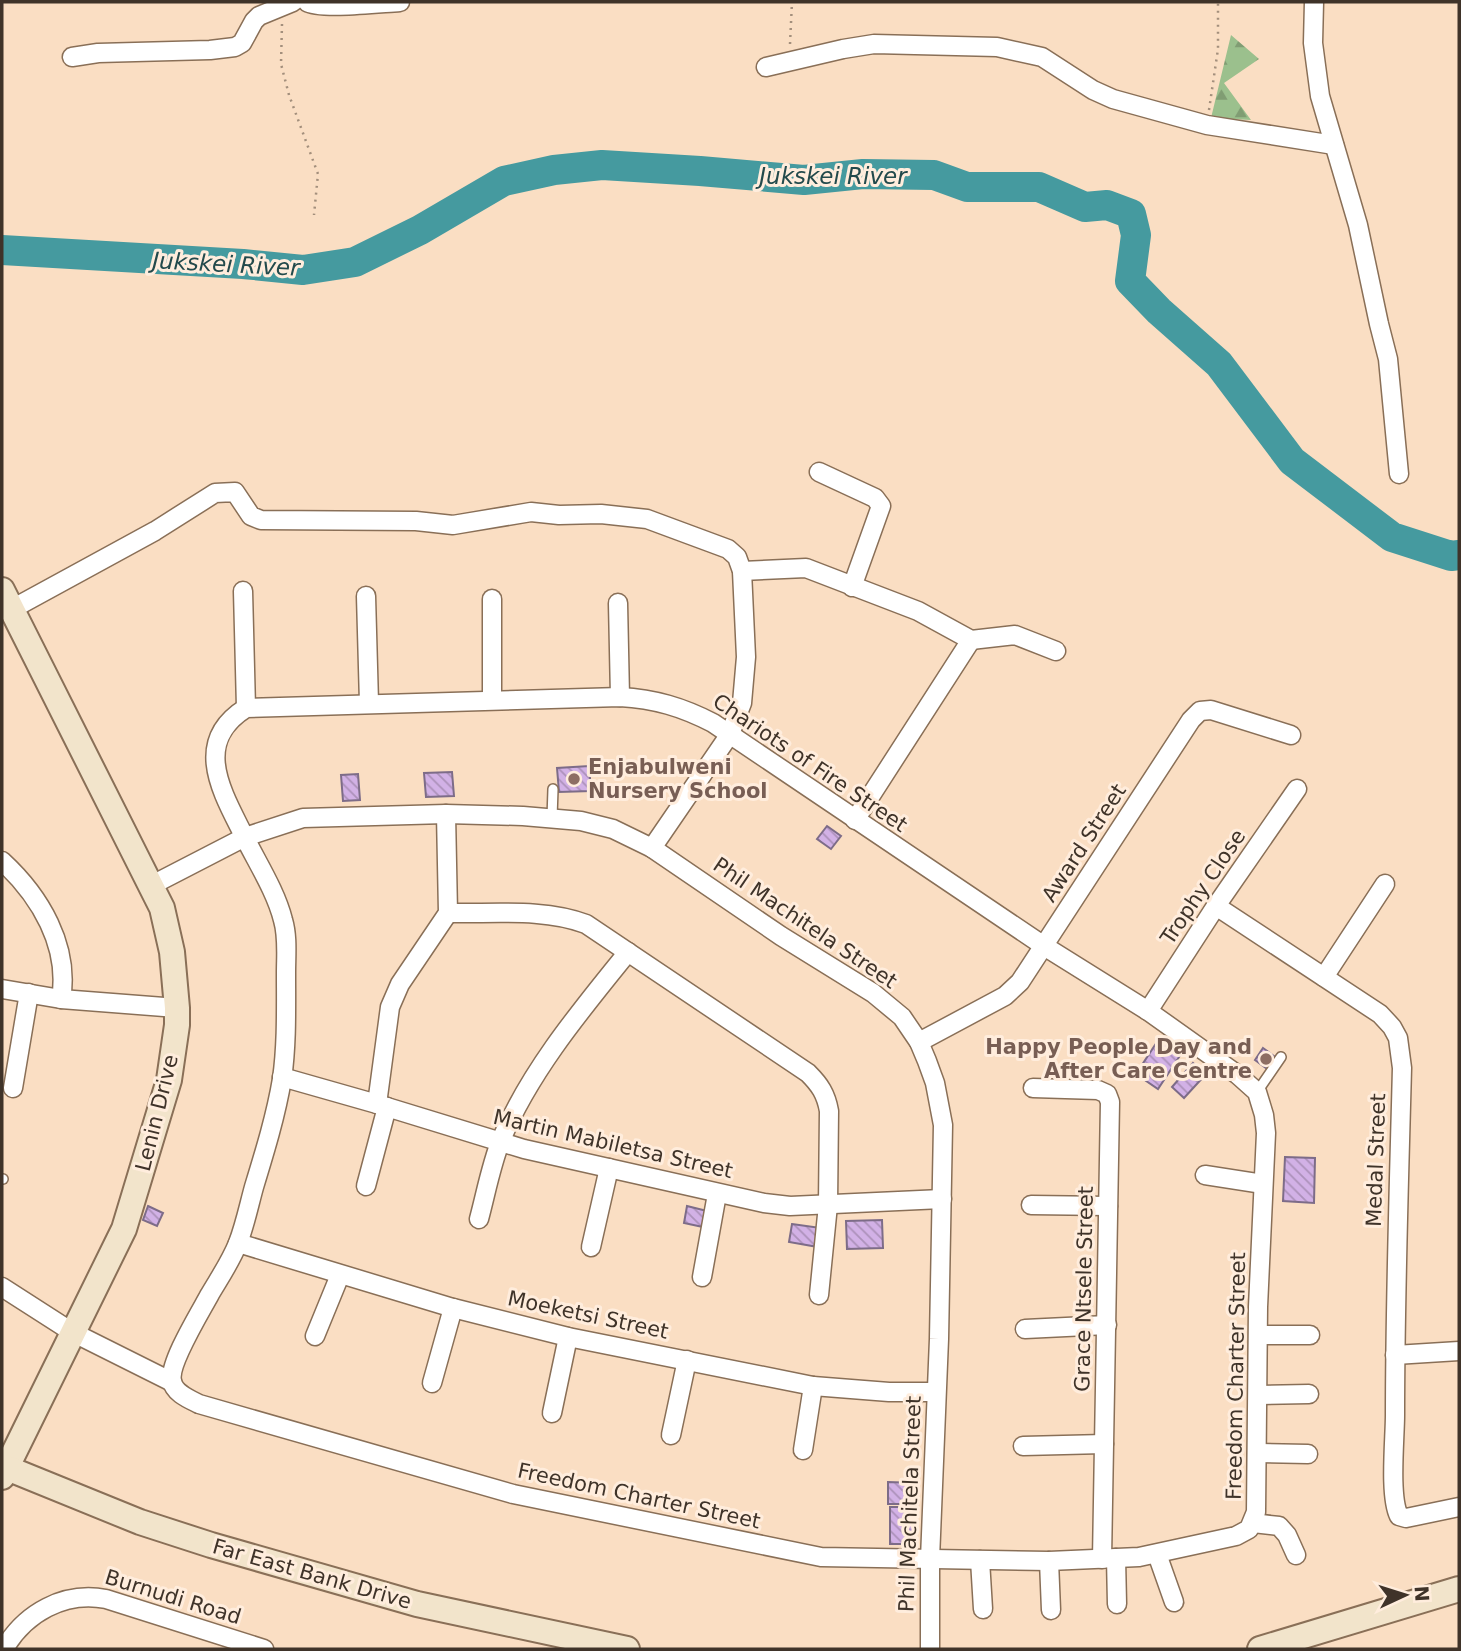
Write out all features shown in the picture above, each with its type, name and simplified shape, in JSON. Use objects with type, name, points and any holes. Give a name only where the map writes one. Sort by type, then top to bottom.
[{"type":"street","points":[[307,2],[330,6],[400,2]]},
{"type":"street","points":[[1314,2],[1314,64],[1320,96],[1357,225],[1388,359],[1399,474]]},
{"type":"street","points":[[72,57],[98,53],[235,47],[242,43],[254,20],[266,12],[288,4]]},
{"type":"street","points":[[766,67],[874,44],[997,47],[1042,57],[1093,90],[1113,99],[1207,125],[1334,145]]},
{"type":"street","points":[[819,472],[875,498],[881,506],[852,587]]},
{"type":"street","points":[[7,599],[155,531],[224,491],[235,492],[251,516],[261,520],[416,521],[453,525],[478,523],[531,512],[559,515],[627,515],[716,542],[737,557],[742,571],[746,681],[742,703],[730,734],[652,848]]},
{"type":"street","points":[[742,571],[806,568],[918,611],[971,640],[1015,635],[1056,651]]},
{"type":"street","points":[[172,1382],[173,1367],[191,1329],[238,1243],[282,1077],[286,1010],[286,935],[280,912],[245,836],[225,802],[215,761],[216,745],[222,731],[230,720],[246,708],[243,591]]},
{"type":"street","points":[[366,596],[369,703]]},
{"type":"street","name":"Lenin Drive","points":[[4,1473],[124,1229],[169,1080],[177,1025],[169,929],[152,886],[7,599]]},
{"type":"street","points":[[492,599],[492,699]]},
{"type":"street","points":[[618,603],[620,696]]},
{"type":"street","points":[[855,820],[971,640]]},
{"type":"street","name":"Chariots of Fire Street","points":[[246,708],[620,696],[657,700],[677,706],[730,734],[1044,946],[1148,1011],[1238,1074],[1257,1093]]},
{"type":"street","name":"Award Street","points":[[919,1042],[1005,996],[1020,982],[1196,715],[1205,709],[1211,710],[1291,735]]},
{"type":"street","name":"Trophy Close","points":[[1148,1011],[1297,789]]},
{"type":"street","points":[[366,1186],[382,1105],[390,1007],[400,984],[448,913],[446,814]]},
{"type":"street","name":"Phil Machitela Street","points":[[152,886],[245,836],[303,818],[446,814],[552,818],[595,823],[652,848],[782,936],[873,993],[902,1017],[919,1042],[942,1108],[939,1339],[930,1559],[930,1649]]},
{"type":"street","points":[[2,861],[37,902],[53,933],[60,950],[61,999]]},
{"type":"street","points":[[1324,977],[1385,884]]},
{"type":"street","name":"Medal Street","points":[[1216,906],[1380,1014],[1392,1027],[1400,1050],[1402,1068],[1395,1355],[1396,1510],[1399,1516],[1406,1517],[1459,1507]]},
{"type":"street","points":[[448,913],[543,915],[586,924],[808,1073],[826,1096],[829,1111],[828,1205],[819,1295]]},
{"type":"street","points":[[479,1219],[500,1142],[529,1086],[628,951]]},
{"type":"street","points":[[2,989],[61,999],[177,1009]]},
{"type":"street","points":[[13,1088],[29,993]]},
{"type":"street","name":"Martin Mabiletsa Street","points":[[282,1077],[500,1142],[718,1194],[790,1206],[942,1199]]},
{"type":"street","name":"Grace Ntsele Street","points":[[1033,1088],[1098,1090],[1107,1094],[1110,1102],[1104,1444],[1109,1559],[1117,1604]]},
{"type":"street","name":"Freedom Charter Street","points":[[2,1287],[72,1332],[172,1382],[179,1392],[199,1404],[513,1494],[821,1557],[1049,1561],[1157,1554],[1236,1536],[1249,1530],[1256,1512],[1258,1335],[1265,1124],[1257,1093]]},
{"type":"street","points":[[591,1247],[609,1168]]},
{"type":"street","points":[[1205,1175],[1263,1184]]},
{"type":"street","points":[[702,1277],[718,1194]]},
{"type":"street","points":[[1031,1205],[1108,1206]]},
{"type":"street","name":"Moeketsi Street","points":[[238,1243],[453,1308],[568,1337],[813,1386],[889,1392],[936,1392]]},
{"type":"street","points":[[315,1336],[340,1275]]},
{"type":"street","points":[[432,1383],[453,1308]]},
{"type":"street","points":[[1025,1328],[1107,1325]]},
{"type":"street","points":[[1258,1335],[1310,1335]]},
{"type":"street","points":[[552,1413],[568,1337]]},
{"type":"street","points":[[1395,1355],[1459,1350]]},
{"type":"street","points":[[671,1435],[687,1360]]},
{"type":"street","points":[[803,1450],[813,1386]]},
{"type":"street","points":[[1258,1395],[1309,1394]]},
{"type":"street","points":[[1023,1446],[1104,1444]]},
{"type":"street","points":[[1257,1452],[1308,1454]]},
{"type":"street","name":"Far East Bank Drive","points":[[4,1473],[211,1545],[417,1604],[627,1649]]},
{"type":"street","points":[[1253,1523],[1279,1526],[1287,1535],[1296,1555]]},
{"type":"street","points":[[1157,1554],[1174,1602]]},
{"type":"street","points":[[980,1560],[982,1609]]},
{"type":"street","points":[[1049,1561],[1051,1611]]},
{"type":"street","points":[[1260,1649],[1459,1589]]},
{"type":"street","name":"Burnudi Road","points":[[4,1649],[14,1633],[37,1612],[64,1601],[89,1596],[264,1649]]},
{"type":"lane","points":[[552,818],[553,789]]},
{"type":"lane","points":[[1257,1093],[1281,1057]]},
{"type":"path","points":[[788,64],[792,2]]},
{"type":"path","points":[[1207,125],[1218,49],[1218,2]]},
{"type":"path","points":[[288,4],[281,64],[289,95],[318,174],[314,215]]},
{"type":"green space","points":[[1231,35],[1259,59],[1224,83],[1251,120],[1211,118]]},
{"type":"building","name":"Enjabulweni Nursery School","points":[[589,766],[591,791],[559,792],[557,768]]},
{"type":"building","points":[[452,772],[454,796],[426,797],[424,773]]},
{"type":"building","points":[[358,774],[360,800],[343,801],[341,775]]},
{"type":"building","points":[[827,826],[841,836],[831,849],[817,839]]},
{"type":"building","points":[[1159,1039],[1181,1054],[1158,1089],[1136,1074]]},
{"type":"building","name":"Happy People Day and After Care Centre","points":[[1263,1048],[1278,1059],[1270,1071],[1255,1060]]},
{"type":"building","points":[[1193,1063],[1206,1074],[1184,1098],[1172,1087]]},
{"type":"building","points":[[1285,1157],[1315,1158],[1314,1203],[1283,1201]]},
{"type":"building","points":[[148,1206],[163,1213],[157,1226],[143,1220]]},
{"type":"building","points":[[687,1206],[707,1211],[703,1227],[684,1223]]},
{"type":"building","points":[[882,1220],[883,1248],[847,1249],[846,1221]]},
{"type":"building","points":[[792,1224],[821,1228],[818,1247],[789,1242]]},
{"type":"building","points":[[888,1482],[916,1483],[916,1504],[888,1504]]},
{"type":"building","points":[[890,1507],[914,1507],[914,1544],[890,1544]]},
{"type":"waterway","name":"Jukskei River","points":[[2,250],[303,270],[355,262],[420,230],[504,181],[554,170],[602,165],[804,180],[863,174],[934,175],[967,187],[1039,187],[1085,207],[1107,205],[1131,214],[1136,235],[1130,281],[1159,311],[1219,364],[1292,461],[1392,537],[1451,556],[1459,555]]},
{"type":"place","name":"Enjabulweni Nursery School","points":[[574,779]]},
{"type":"place","name":"Happy People Day and After Care Centre","points":[[1266,1059]]}]
